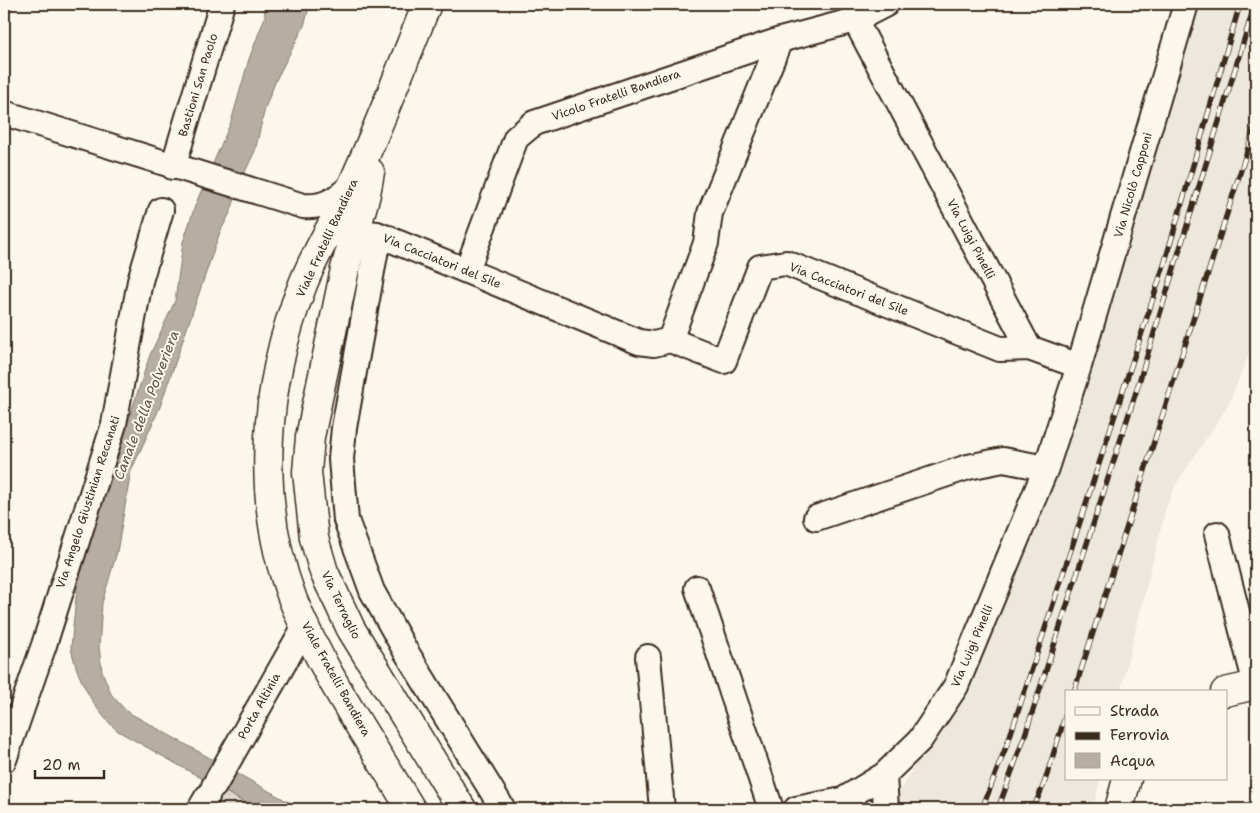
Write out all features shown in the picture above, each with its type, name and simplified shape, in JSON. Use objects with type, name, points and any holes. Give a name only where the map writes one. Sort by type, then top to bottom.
[{"type":"main road","name":"Viale Fratelli Bandiera","points":[[411,809],[321,658],[305,626],[281,562],[273,527],[269,494],[269,433],[279,370],[294,309],[305,281],[352,185],[376,130],[427,4]]},
{"type":"main road","name":"Via Terraglio","points":[[376,130],[366,194],[341,287],[310,437],[308,454],[310,507],[316,547],[324,572],[351,629],[462,809]]},
{"type":"main road","points":[[1228,691],[1256,685]]},
{"type":"main road","points":[[1119,809],[1127,780]]},
{"type":"street","name":"Bastioni San Paolo","points":[[179,169],[222,4]]},
{"type":"street","points":[[855,20],[886,4]]},
{"type":"street","name":"Via Nicolò Capponi","points":[[1079,366],[1186,4]]},
{"type":"street","name":"Vicolo Fratelli Bandiera","points":[[467,270],[516,138],[534,123],[780,40],[855,20]]},
{"type":"street","name":"Via Luigi Pinelli","points":[[855,20],[1029,348]]},
{"type":"street","points":[[670,340],[706,243],[710,213],[780,40]]},
{"type":"street","points":[[4,114],[179,169],[312,207],[328,204],[338,198],[352,185]]},
{"type":"street","name":"Via Angelo Giustinian Recanati","points":[[4,760],[44,645],[114,424],[140,281],[161,210]]},
{"type":"street","name":"Via Cacciatori del Sile","points":[[354,238],[368,233],[389,238],[569,315],[639,342],[654,344],[670,340],[724,361],[760,267],[786,263],[1000,349],[1029,348]]},
{"type":"street","points":[[389,238],[379,244],[376,249],[345,420],[342,452],[342,490],[346,520],[372,591],[405,650],[503,809]]},
{"type":"street","points":[[341,287],[362,329]]},
{"type":"street","points":[[1029,348],[1079,366]]},
{"type":"street","name":"Via Luigi Pinelli","points":[[796,809],[843,800],[884,775],[920,740],[956,686],[1046,468],[1079,366]]},
{"type":"street","points":[[816,518],[968,466],[1003,460],[1046,468]]},
{"type":"street","points":[[1217,534],[1256,685]]},
{"type":"street","points":[[697,588],[771,809]]},
{"type":"street","name":"Porta Altinia","points":[[207,797],[305,626]]},
{"type":"street","points":[[648,657],[662,809]]},
{"type":"street","points":[[884,775],[886,809]]},
{"type":"shaded area","points":[[1191,4],[1256,4],[1256,336],[1228,406],[1176,484],[1166,508],[1120,690],[1065,690],[1065,780],[1100,780],[1093,809],[890,809],[903,784],[966,686],[1002,611]]},
{"type":"shaded area","points":[[220,789],[256,809],[208,809]]},
{"type":"water","name":"Canale della Polveriera","points":[[264,4],[310,4],[304,26],[276,80],[265,108],[255,151],[243,176],[230,213],[220,232],[160,407],[131,471],[117,552],[102,603],[99,647],[102,671],[111,694],[126,711],[301,809],[256,809],[118,731],[94,704],[77,670],[71,647],[79,569],[150,355],[175,301],[183,242],[196,203],[231,122],[249,59],[265,17]]},
{"type":"railway","points":[[982,809],[1009,739],[1164,265],[1240,4]]},
{"type":"railway","points":[[998,809],[1024,738],[1136,392],[1255,4]]},
{"type":"railway","points":[[1075,690],[1256,123]]},
{"type":"railway","points":[[1033,809],[1044,784],[1065,717]]}]
